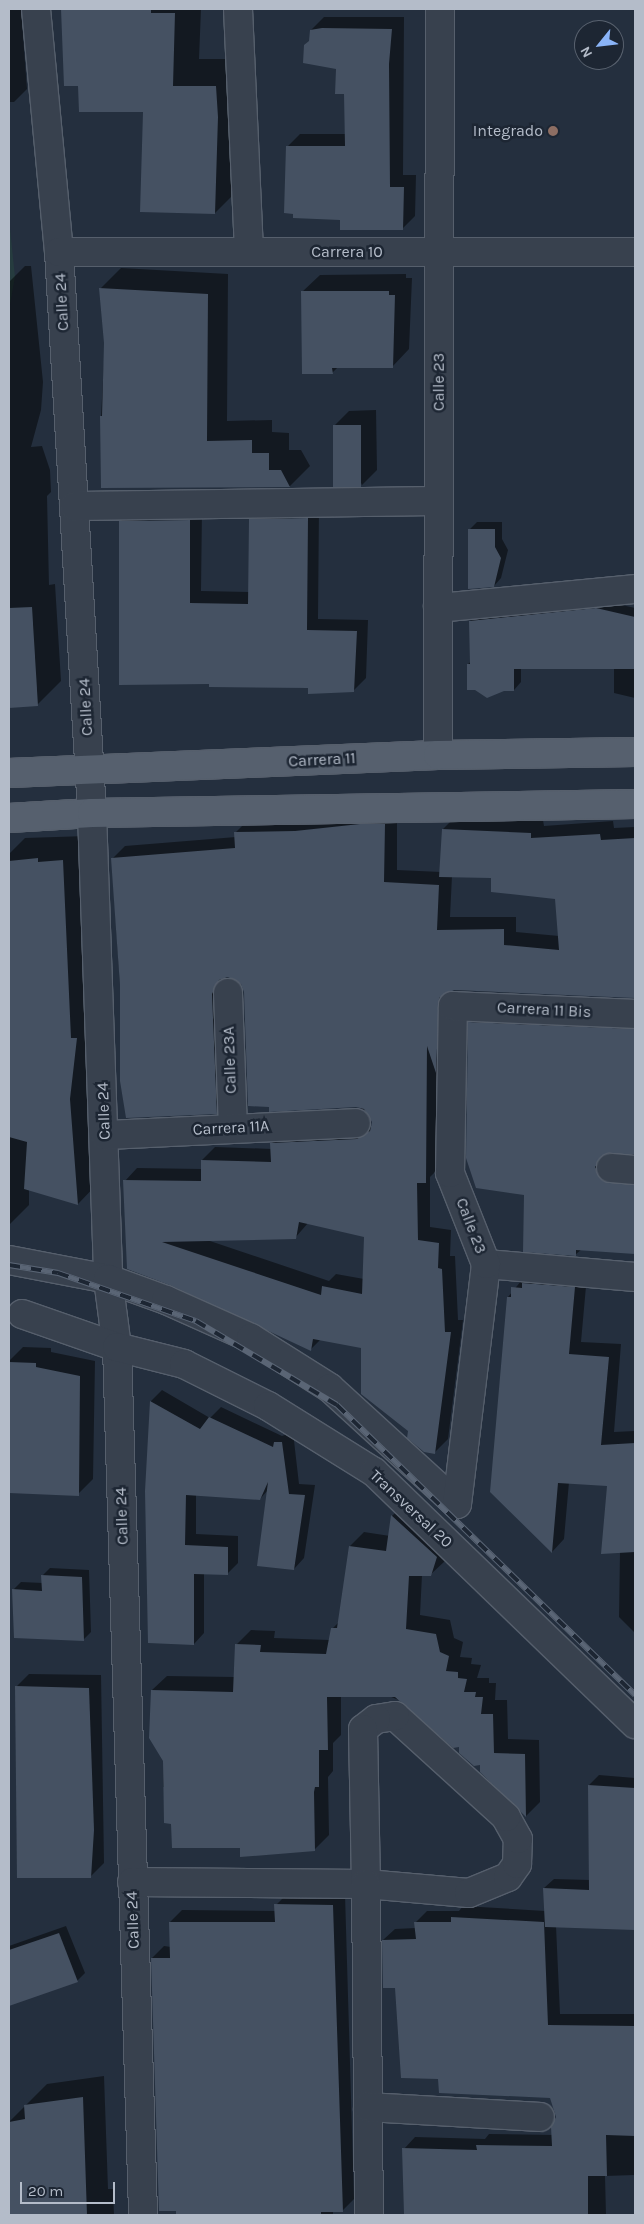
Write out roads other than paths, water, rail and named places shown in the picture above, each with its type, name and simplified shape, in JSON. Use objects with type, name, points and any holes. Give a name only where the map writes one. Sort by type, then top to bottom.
[{"type":"main road","name":"Carrera 11","points":[[9,773],[438,754],[635,752]]},
{"type":"main road","points":[[9,818],[92,813],[635,804]]},
{"type":"street","name":"Calle 24","points":[[36,9],[59,252],[92,813],[105,1135],[108,1279],[117,1347],[143,2215]]},
{"type":"street","points":[[238,9],[249,252]]},
{"type":"street","name":"Calle 23","points":[[438,754],[440,9]]},
{"type":"street","name":"Carrera 10","points":[[59,252],[635,252]]},
{"type":"street","points":[[74,506],[439,501]]},
{"type":"street","points":[[438,608],[635,589]]},
{"type":"street","name":"Calle 23A","points":[[228,993],[233,1128]]},
{"type":"street","name":"Calle 23","points":[[108,1279],[166,1300],[251,1338],[330,1388],[457,1504],[486,1264],[450,1173],[453,1006]]},
{"type":"street","name":"Carrera 11 Bis","points":[[453,1006],[635,1014]]},
{"type":"street","name":"Carrera 11A","points":[[105,1135],[356,1123]]},
{"type":"street","points":[[9,1260],[108,1279]]},
{"type":"street","points":[[486,1264],[635,1277]]},
{"type":"street","points":[[22,1314],[117,1347]]},
{"type":"street","name":"Transversal 20","points":[[117,1347],[184,1364],[268,1406],[374,1472],[635,1724]]},
{"type":"street","points":[[132,1882],[366,1884],[469,1892],[508,1876],[517,1864],[518,1839],[506,1817],[395,1716],[376,1719],[363,1729],[366,1884],[370,2215]]},
{"type":"street","points":[[368,2106],[540,2117]]},
{"type":"railway","points":[[9,1265],[58,1273],[196,1321],[337,1405],[635,1695]]},
{"type":"place","name":"Integrado","points":[[553,131]]}]
